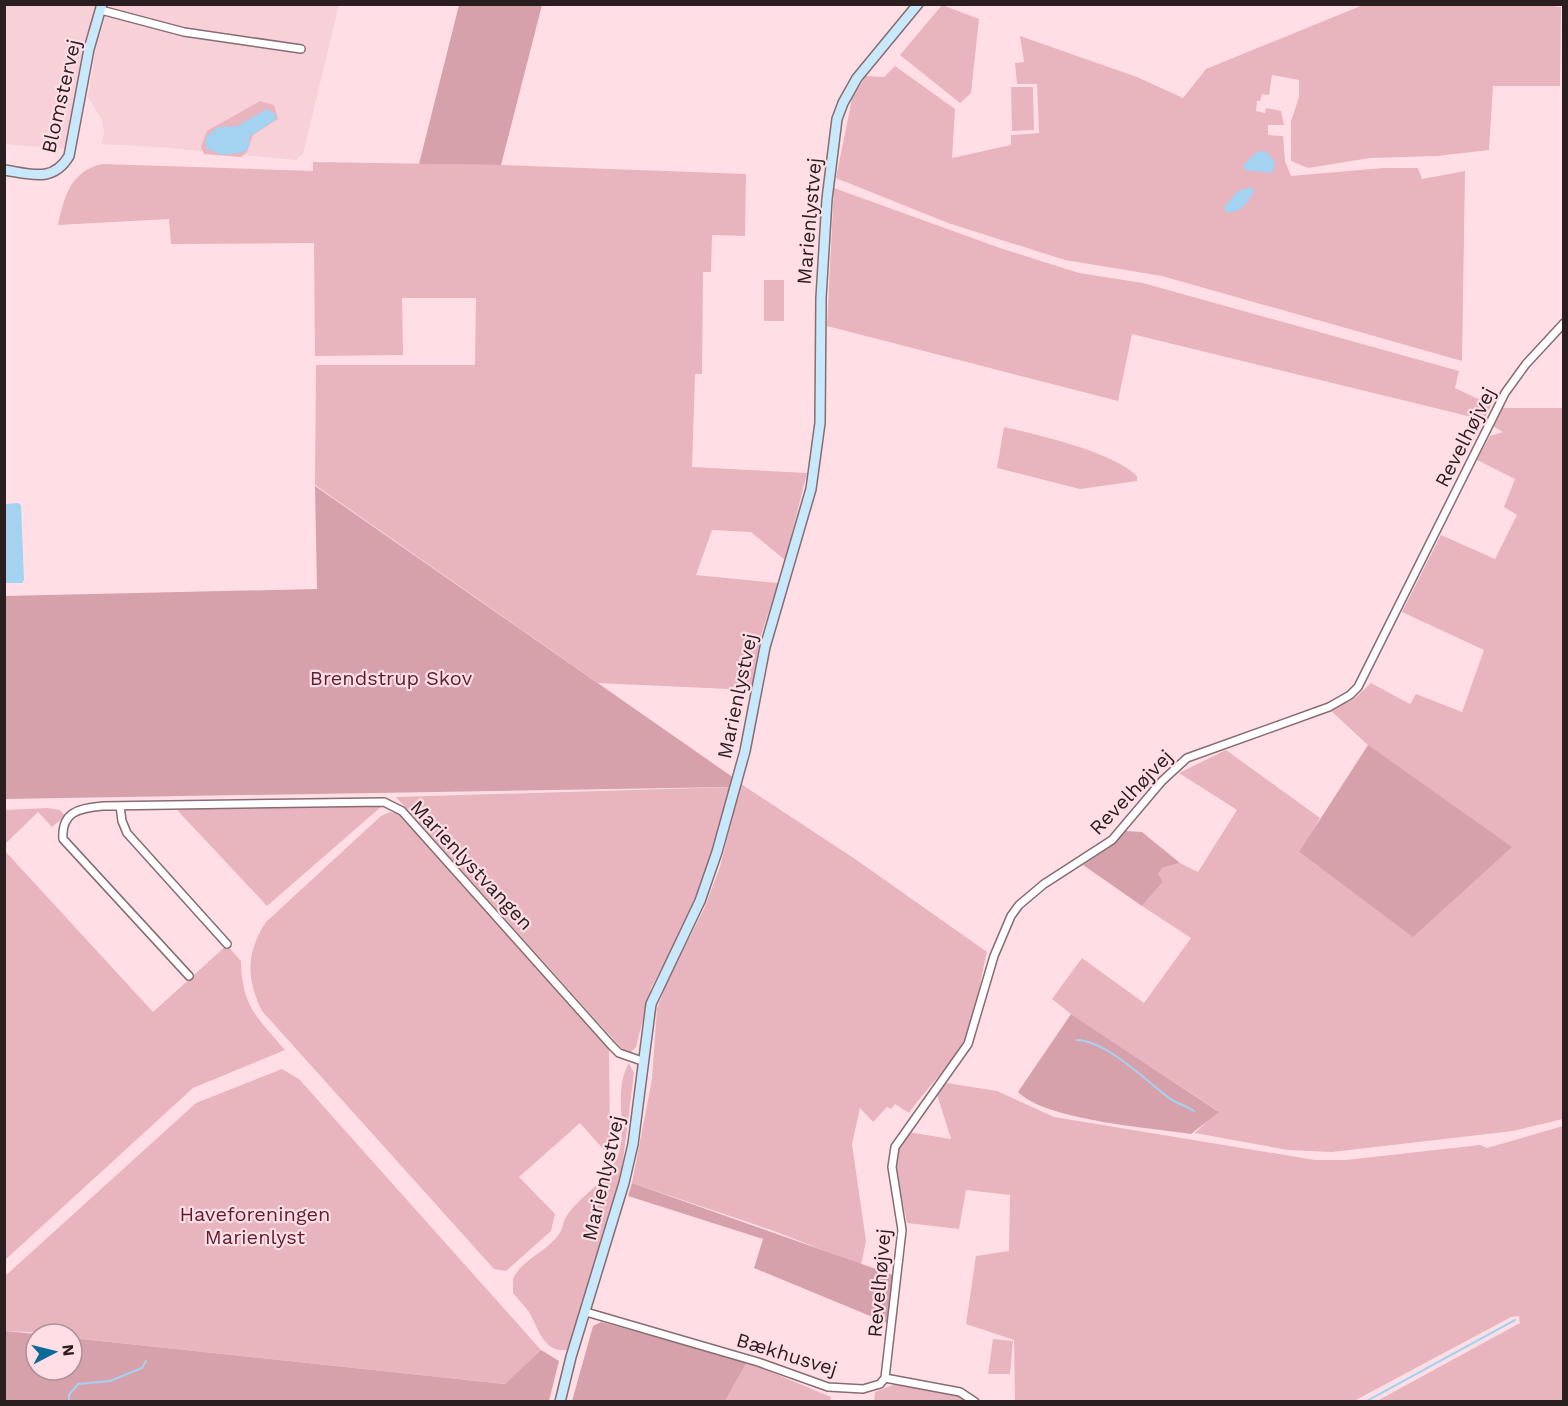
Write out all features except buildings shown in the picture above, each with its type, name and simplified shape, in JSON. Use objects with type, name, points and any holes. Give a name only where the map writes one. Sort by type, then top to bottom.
[{"type":"street","name":"Marienlystvej","points":[[560,1401],[631,1154],[651,1004],[700,901],[717,852],[745,751],[765,647],[813,478],[820,412],[821,298],[827,199],[837,119],[857,78],[918,4]]},
{"type":"street","name":"Blomstervej","points":[[4,170],[46,175],[57,172],[66,162],[89,49],[102,7],[184,32],[301,48]]},
{"type":"street","name":"Revelhøjvej","points":[[885,1378],[902,1230],[892,1167],[895,1147],[968,1044],[994,956],[1011,916],[1044,884],[1112,840],[1162,781],[1187,758],[1329,707],[1350,695],[1358,687],[1505,393],[1526,364],[1563,323]]},
{"type":"street","name":"Marienlystvangen","points":[[189,976],[63,839],[62,826],[69,816],[90,807],[374,801],[393,804],[446,859],[611,1045],[619,1053],[642,1061]]},
{"type":"street","points":[[120,806],[122,821],[127,833],[227,944]]},
{"type":"street","name":"Bækhusvej","points":[[586,1312],[758,1362],[828,1387],[863,1389],[880,1384],[885,1378]]},
{"type":"street","points":[[885,1378],[960,1392],[975,1401]]},
{"type":"shaded area","points":[[4,5],[97,5],[85,48],[66,149],[5,144]]},
{"type":"shaded area","points":[[109,5],[339,5],[303,154],[296,160],[101,144],[104,134],[102,120],[88,97],[96,48]]},
{"type":"green space","points":[[1539,4],[1561,7],[1560,86],[1493,86],[1489,150],[1437,156],[1370,158],[1308,168],[1291,161],[1291,121],[1299,97],[1299,80],[1272,75],[1269,95],[1262,94],[1260,101],[1257,101],[1256,111],[1265,113],[1266,108],[1281,111],[1284,125],[1268,125],[1268,135],[1283,136],[1285,161],[1291,176],[1383,168],[1418,168],[1422,179],[1465,171],[1462,361],[1162,276],[1065,260],[948,223],[836,178],[852,99],[866,76],[884,77],[895,66],[955,109],[952,158],[1011,145],[1011,135],[1039,133],[1037,84],[1017,84],[1015,63],[1024,62],[1020,36],[1137,77],[1183,98],[1206,69],[1363,5]]},
{"type":"green space","points":[[459,5],[542,5],[501,165],[419,164]]},
{"type":"green space","points":[[942,5],[979,19],[971,93],[960,103],[900,55]]},
{"type":"green space","points":[[1011,87],[1033,87],[1034,130],[1012,131]]},
{"type":"green space","points":[[260,101],[274,105],[278,119],[253,135],[247,152],[241,157],[204,154],[201,147],[207,131]]},
{"type":"green space","points":[[313,162],[501,165],[746,174],[745,236],[712,235],[711,272],[703,272],[702,374],[695,374],[692,467],[807,473],[785,560],[751,532],[712,530],[696,575],[778,583],[761,635],[751,690],[598,683],[315,485],[316,365],[475,365],[476,298],[402,298],[403,355],[315,356],[314,243],[171,244],[169,219],[58,225],[66,195],[76,179],[91,167],[102,164],[313,171]]},
{"type":"green space","points":[[834,188],[1000,248],[1079,273],[1143,283],[1459,371],[1455,388],[1491,405],[1484,420],[1132,334],[1118,401],[827,326]]},
{"type":"green space","points":[[764,280],[784,280],[784,321],[764,321]]},
{"type":"green space","points":[[1503,408],[1563,408],[1563,1119],[1513,1131],[1332,1152],[1288,1150],[1195,1133],[1218,1111],[1071,1014],[1052,999],[1082,958],[1144,1003],[1191,938],[1142,906],[1163,882],[1157,874],[1162,868],[1180,863],[1198,872],[1237,810],[1179,773],[1226,750],[1320,818],[1300,853],[1413,936],[1368,745],[1330,710],[1354,699],[1371,683],[1410,704],[1416,694],[1462,712],[1484,650],[1402,612],[1441,535],[1495,559],[1517,515],[1504,507],[1515,479],[1477,460],[1490,436],[1503,432],[1493,426]]},
{"type":"green space","points":[[1004,427],[1094,452],[1126,467],[1137,476],[1137,481],[1080,489],[997,468]]},
{"type":"green space","name":"Brendstrup Skov","points":[[315,486],[734,778],[732,787],[5,799],[4,596],[317,589]]},
{"type":"green space","points":[[1368,745],[1512,847],[1413,937],[1299,852]]},
{"type":"green space","points":[[741,784],[855,859],[987,952],[976,1006],[967,1034],[948,1065],[909,1113],[895,1104],[891,1109],[887,1107],[873,1122],[860,1108],[852,1144],[866,1241],[861,1265],[774,1231],[632,1183],[652,1079],[657,1009],[667,982],[704,909],[720,867]]},
{"type":"green space","points":[[732,787],[702,884],[687,921],[651,988],[636,1047],[630,1053],[613,1039],[396,797]]},
{"type":"green space","points":[[376,804],[382,806],[267,906],[178,811],[181,808]]},
{"type":"green space","points":[[47,808],[60,810],[65,816],[52,827],[38,812],[5,844],[5,810]]},
{"type":"green space","points":[[390,812],[399,814],[412,826],[609,1047],[610,1144],[604,1150],[580,1123],[519,1177],[555,1214],[551,1231],[506,1271],[494,1269],[262,1011],[253,988],[250,966],[252,955],[259,933],[266,922],[381,816]]},
{"type":"green space","points":[[1125,831],[1142,832],[1180,863],[1162,868],[1158,874],[1163,882],[1142,906],[1083,865],[1109,847]]},
{"type":"green space","points":[[5,851],[153,1012],[227,945],[241,961],[244,990],[248,1001],[266,1029],[285,1050],[193,1088],[5,1260]]},
{"type":"green space","points":[[1071,1014],[1219,1112],[1191,1134],[1074,1116],[1032,1102],[1018,1092]]},
{"type":"green space","points":[[629,1063],[634,1073],[621,1176],[572,1340],[567,1350],[559,1350],[542,1338],[529,1312],[513,1293],[513,1279],[522,1266],[554,1240],[571,1210],[605,1177],[615,1162],[621,1138],[621,1087]]},
{"type":"green space","name":"Haveforeningen Marienlyst","points":[[282,1069],[299,1079],[541,1350],[506,1384],[84,1339],[84,1322],[24,1322],[24,1332],[5,1331],[4,1277],[196,1103]]},
{"type":"green space","points":[[947,1083],[997,1091],[1054,1117],[1315,1160],[1346,1160],[1480,1145],[1487,1148],[1563,1126],[1563,1401],[1377,1401],[1520,1323],[1519,1316],[1511,1317],[1354,1401],[1015,1401],[1014,1340],[966,1324],[976,1256],[1009,1251],[1010,1195],[966,1190],[959,1229],[907,1223],[897,1174],[897,1152],[908,1132],[951,1139],[937,1094]]},
{"type":"green space","points":[[632,1183],[893,1275],[887,1323],[754,1268],[763,1239],[628,1196]]},
{"type":"green space","points":[[601,1322],[747,1362],[725,1401],[572,1401],[593,1326]]},
{"type":"green space","points":[[5,1331],[24,1333],[24,1382],[84,1382],[84,1339],[505,1384],[541,1350],[559,1361],[549,1401],[5,1401]]},
{"type":"green space","points":[[993,1339],[1013,1341],[1010,1374],[988,1374]]},
{"type":"green space","points":[[747,1362],[831,1397],[830,1401],[725,1401]]},
{"type":"green space","points":[[896,1384],[957,1395],[968,1402],[874,1402],[875,1392]]},
{"type":"water","points":[[267,109],[276,114],[275,120],[249,137],[250,145],[245,152],[222,155],[206,148],[206,137],[218,127],[237,126]]},
{"type":"water","points":[[1258,151],[1267,152],[1275,162],[1272,173],[1244,170],[1244,164]]},
{"type":"water","points":[[1251,187],[1254,191],[1246,203],[1235,211],[1226,212],[1224,207],[1238,191]]},
{"type":"water","points":[[18,503],[21,505],[24,580],[22,583],[5,583],[5,504]]},
{"type":"waterway","points":[[1077,1040],[1089,1042],[1113,1054],[1169,1098],[1194,1111]]},
{"type":"waterway","points":[[1365,1402],[1515,1320]]},
{"type":"waterway","points":[[69,1402],[69,1395],[78,1384],[110,1381],[142,1368],[146,1361]]}]
